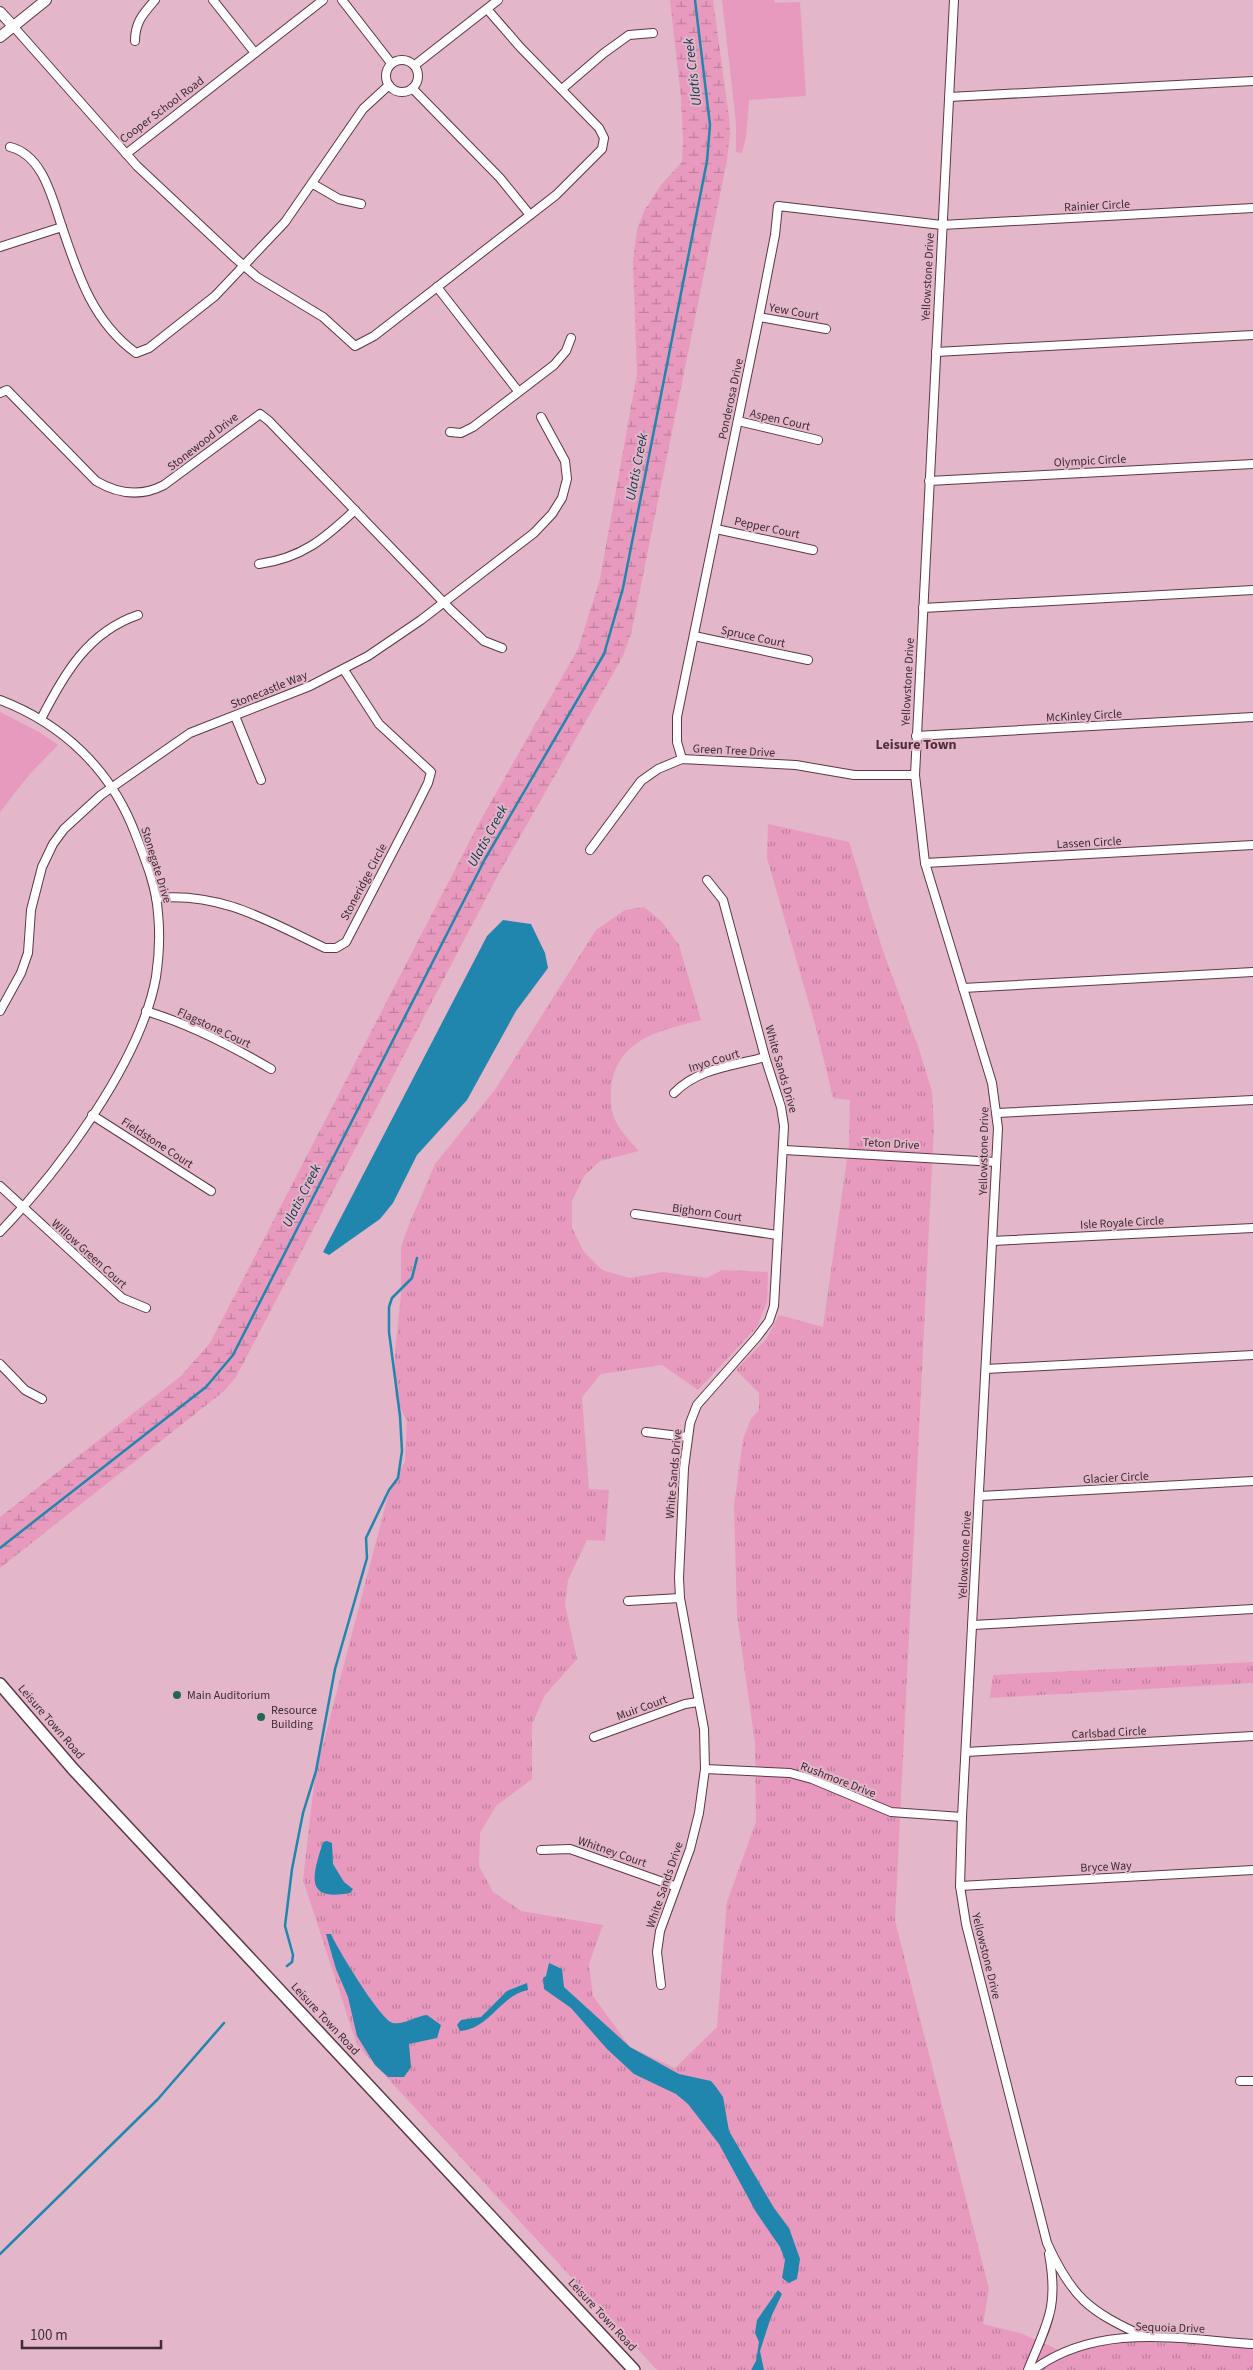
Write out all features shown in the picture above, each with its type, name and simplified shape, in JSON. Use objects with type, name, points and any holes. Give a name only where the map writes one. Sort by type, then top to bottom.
[{"type":"main road","name":"Leisure Town Road","points":[[0,1684],[73,1769],[203,1906],[272,1983],[634,2370]]},
{"type":"street","points":[[0,37],[46,0]]},
{"type":"street","points":[[135,41],[135,26],[141,15],[155,0]]},
{"type":"street","points":[[213,0],[254,53]]},
{"type":"street","name":"Cooper School Road","points":[[13,26],[126,154],[323,0]]},
{"type":"street","points":[[342,0],[392,63]]},
{"type":"street","points":[[415,65],[498,0]]},
{"type":"street","name":"Yellowstone Drive","points":[[954,0],[915,775],[925,864],[992,1083],[997,1113],[960,1886],[966,1924],[1047,2243],[1053,2277],[1052,2307],[1042,2340],[1028,2370]]},
{"type":"street","points":[[126,154],[257,277],[323,317],[355,346],[366,342],[556,195],[598,154],[604,144],[599,128],[520,47],[487,9]]},
{"type":"street","points":[[0,12],[13,26]]},
{"type":"street","points":[[562,89],[604,53],[629,35],[653,34]]},
{"type":"street","points":[[406,59],[415,65],[419,74],[413,88],[398,92],[389,85],[386,72],[396,60],[406,59]]},
{"type":"street","points":[[949,97],[1253,81]]},
{"type":"street","points":[[10,147],[21,150],[32,159],[49,192],[91,304],[115,333],[136,352],[148,348],[215,296],[244,266],[285,222],[364,109],[389,85]]},
{"type":"street","points":[[413,88],[500,178],[530,215]]},
{"type":"street","points":[[313,184],[339,199],[361,204]]},
{"type":"street","name":"Ponderosa Drive","points":[[682,759],[677,735],[677,717],[759,317],[775,235],[778,206],[942,224]]},
{"type":"street","name":"Rainier Circle","points":[[942,224],[1253,208]]},
{"type":"street","points":[[0,247],[62,227]]},
{"type":"street","points":[[437,287],[518,391]]},
{"type":"street","name":"Yew Court","points":[[759,317],[826,329]]},
{"type":"street","points":[[936,352],[1253,335]]},
{"type":"street","points":[[450,432],[461,433],[473,427],[554,365],[566,352],[571,338]]},
{"type":"street","name":"Stonewood Drive","points":[[0,393],[7,390],[96,481],[114,490],[132,493],[148,491],[164,485],[260,414],[269,421],[443,602],[484,641],[502,648]]},
{"type":"street","name":"Stonecastle Way","points":[[0,1011],[22,973],[28,953],[34,889],[52,844],[86,808],[112,787],[190,733],[344,670],[394,639],[534,533],[552,514],[562,498],[568,479],[565,461],[541,417]]},
{"type":"street","name":"Aspen Court","points":[[738,421],[818,440]]},
{"type":"street","name":"Olympic Circle","points":[[929,481],[1253,464]]},
{"type":"street","points":[[259,564],[282,561],[302,553],[335,530],[354,510]]},
{"type":"street","name":"Pepper Court","points":[[716,529],[813,550]]},
{"type":"street","points":[[923,608],[1253,590]]},
{"type":"street","points":[[41,719],[67,673],[88,645],[112,627],[138,615]]},
{"type":"street","name":"Spruce Court","points":[[694,636],[808,660]]},
{"type":"street","name":"Stoneridge Circle","points":[[156,898],[200,897],[249,911],[325,948],[336,948],[346,942],[417,806],[431,772],[379,724],[344,670]]},
{"type":"street","name":"Stonegate Drive","points":[[0,700],[41,719],[78,747],[112,787],[131,823],[156,898],[158,936],[156,976],[136,1038],[92,1115],[58,1164],[0,1232]]},
{"type":"street","points":[[235,716],[261,780]]},
{"type":"street","name":"McKinley Circle","points":[[916,736],[1253,717]]},
{"type":"street","name":"Green Tree Drive","points":[[590,850],[641,781],[658,769],[682,759],[796,765],[854,775],[915,775]]},
{"type":"street","name":"Lassen Circle","points":[[925,864],[1253,845]]},
{"type":"street","name":"White Sands Drive","points":[[661,1985],[657,1952],[660,1931],[674,1886],[690,1849],[699,1813],[705,1769],[704,1729],[680,1598],[680,1528],[687,1437],[697,1405],[744,1354],[769,1320],[774,1306],[777,1235],[784,1150],[781,1107],[765,1057],[723,900],[707,880]]},
{"type":"street","points":[[963,988],[1253,972]]},
{"type":"street","name":"Flagstone Court","points":[[146,1011],[240,1051],[271,1069]]},
{"type":"street","name":"Inyo Court","points":[[674,1093],[684,1082],[697,1076],[765,1057]]},
{"type":"street","points":[[997,1113],[1253,1100]]},
{"type":"street","name":"Fieldstone Court","points":[[92,1115],[210,1191]]},
{"type":"street","name":"Teton Drive","points":[[784,1150],[996,1162]]},
{"type":"street","name":"Willow Green Court","points":[[0,1186],[122,1298],[146,1308]]},
{"type":"street","name":"Bighorn Court","points":[[635,1214],[777,1235]]},
{"type":"street","name":"Isle Royale Circle","points":[[992,1241],[1253,1228]]},
{"type":"street","points":[[986,1369],[1253,1355]]},
{"type":"street","points":[[0,1364],[25,1390],[42,1399]]},
{"type":"street","points":[[646,1432],[687,1437]]},
{"type":"street","name":"Glacier Circle","points":[[980,1496],[1253,1482]]},
{"type":"street","points":[[628,1601],[680,1598]]},
{"type":"street","points":[[973,1625],[1253,1609]]},
{"type":"street","name":"Muir Court","points":[[594,1737],[685,1704],[698,1702]]},
{"type":"street","name":"Carlsbad Circle","points":[[966,1752],[1253,1736]]},
{"type":"street","name":"Rushmore Drive","points":[[705,1769],[790,1773],[812,1779],[890,1812],[962,1817]]},
{"type":"street","name":"Whitney Court","points":[[541,1850],[570,1849],[674,1886]]},
{"type":"street","name":"Bryce Way","points":[[960,1886],[1253,1870]]},
{"type":"street","points":[[1240,2081],[1253,2081]]},
{"type":"street","name":"Yellowstone Drive","points":[[1047,2243],[1062,2275],[1080,2297],[1109,2319],[1143,2336]]},
{"type":"street","name":"Sequoia Drive","points":[[1033,2370],[1057,2356],[1107,2340],[1143,2336],[1253,2344]]},
{"type":"green space","points":[[670,0],[713,0],[730,134],[727,160],[631,634],[623,656],[498,875],[236,1377],[224,1391],[0,1568],[0,1517],[181,1376],[210,1343],[479,823],[578,649],[600,579],[637,374],[633,261],[637,230],[644,211],[661,185],[682,162],[681,97]]},
{"type":"green space","points":[[722,0],[774,0],[775,3],[800,2],[806,96],[749,100],[746,137],[742,153],[736,152],[736,122]]},
{"type":"green space","points":[[0,712],[39,732],[58,745],[29,775],[0,812]]},
{"type":"green space","points":[[768,824],[849,842],[882,948],[919,1049],[932,1092],[934,1125],[895,1921],[989,2289],[983,2324],[1020,2333],[1068,2354],[1102,2341],[1253,2345],[1253,2370],[657,2370],[357,2045],[303,1880],[315,1775],[388,1496],[405,1461],[407,1422],[395,1396],[395,1351],[401,1295],[401,1247],[435,1164],[494,1091],[596,930],[625,910],[644,907],[661,921],[679,945],[701,1020],[659,1032],[634,1045],[624,1055],[617,1067],[612,1082],[611,1106],[615,1120],[639,1151],[600,1161],[584,1176],[572,1201],[572,1228],[584,1252],[602,1270],[629,1278],[663,1272],[707,1278],[722,1270],[768,1272],[767,1302],[757,1327],[698,1390],[662,1365],[601,1374],[582,1397],[589,1489],[609,1490],[605,1541],[587,1540],[568,1580],[565,1605],[577,1659],[545,1695],[532,1724],[532,1779],[496,1806],[480,1833],[479,1866],[493,1892],[521,1911],[603,1925],[589,1964],[593,1996],[630,2047],[675,2068],[717,2027],[727,1902],[756,1822],[755,1743],[737,1615],[734,1506],[743,1439],[751,1419],[759,1410],[759,1393],[736,1370],[766,1339],[779,1315],[823,1327],[849,1145],[850,1100],[833,1098],[816,1028],[767,858]]},
{"type":"green space","points":[[1253,1662],[1253,1683],[990,1698],[993,1675]]},
{"type":"water","points":[[503,920],[531,924],[545,953],[548,968],[516,1011],[467,1100],[417,1155],[393,1203],[380,1219],[329,1255],[323,1252],[487,936]]},
{"type":"water","points":[[323,1842],[332,1843],[333,1864],[344,1882],[353,1889],[350,1893],[335,1895],[325,1893],[318,1889],[315,1883],[319,1854]]},
{"type":"water","points":[[326,1934],[331,1934],[360,1983],[387,2019],[397,2023],[427,2015],[441,2025],[437,2038],[409,2044],[411,2067],[404,2077],[388,2077],[375,2065],[357,2036],[348,1997],[336,1969]]},
{"type":"water","points":[[549,1963],[562,1969],[564,1987],[630,2047],[679,2074],[711,2081],[716,2087],[723,2097],[729,2131],[774,2208],[789,2228],[800,2259],[797,2279],[789,2283],[782,2278],[785,2260],[780,2247],[756,2212],[719,2144],[688,2104],[676,2094],[634,2074],[607,2049],[571,2008],[544,1989],[543,1978],[546,1976]]},
{"type":"water","points":[[527,1983],[528,1990],[518,1993],[509,1999],[480,2024],[471,2029],[460,2031],[457,2025],[461,2020],[481,2017],[507,1991]]},
{"type":"water","points":[[778,2290],[782,2294],[771,2317],[760,2351],[764,2370],[751,2370],[756,2361],[759,2342],[755,2333],[757,2320]]},
{"type":"waterway","name":"Ulatis Creek","points":[[0,1548],[206,1387],[233,1355],[485,859],[604,654],[623,588],[707,161],[710,125],[695,0]]},
{"type":"waterway","points":[[287,1966],[292,1962],[293,1955],[285,1926],[292,1869],[303,1813],[316,1771],[335,1669],[367,1558],[366,1538],[389,1490],[398,1478],[402,1451],[400,1416],[389,1332],[389,1307],[392,1298],[412,1278],[417,1258]]},
{"type":"waterway","points":[[0,2254],[158,2099],[224,2023]]},
{"type":"place","name":"Main Auditorium","points":[[177,1695]]},
{"type":"place","name":"Resource Building","points":[[261,1717]]},
{"type":"district","name":"Leisure Town","points":[[916,745]]}]
